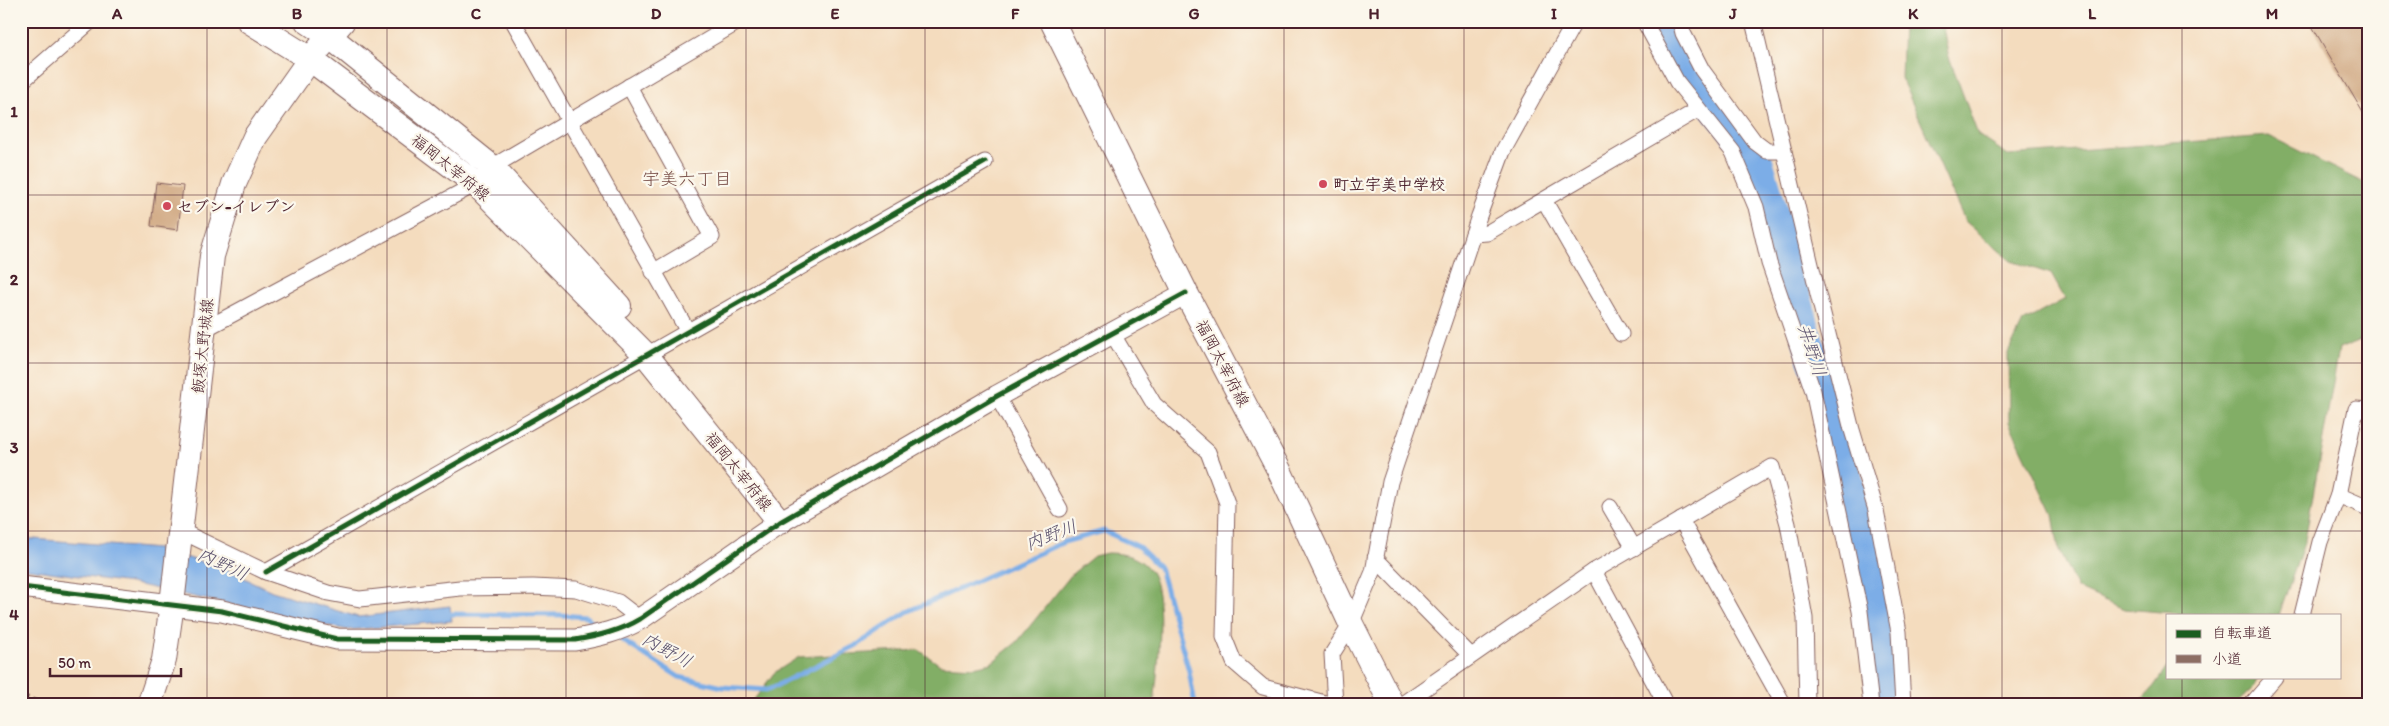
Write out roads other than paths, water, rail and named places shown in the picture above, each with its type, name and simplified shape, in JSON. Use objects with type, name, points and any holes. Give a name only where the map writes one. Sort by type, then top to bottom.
[{"type":"main road","name":"福岡太宰府線","points":[[249,21],[310,59],[476,184],[651,352]]},
{"type":"main road","name":"福岡太宰府線","points":[[307,21],[336,29],[492,167],[651,352],[780,522]]},
{"type":"main road","name":"福岡太宰府線","points":[[1052,21],[1186,293],[1279,470],[1351,624],[1392,705]]},
{"type":"main road","name":"飯塚大野城線","points":[[149,705],[164,660],[181,533],[212,256],[234,184],[255,138],[310,59],[336,29]]},
{"type":"street","points":[[513,21],[687,330]]},
{"type":"street","points":[[204,329],[476,184],[492,167],[740,21]]},
{"type":"street","points":[[1112,333],[1154,404],[1208,452],[1227,503],[1224,638],[1234,662],[1263,687],[1334,705],[1332,654],[1351,624],[1373,572],[1390,482],[1473,234],[1503,152],[1575,21]]},
{"type":"street","points":[[1644,21],[1677,82],[1733,152],[1756,207],[1770,264],[1813,391],[1860,611],[1871,705]]},
{"type":"street","points":[[1680,21],[1683,33],[1702,70],[1755,142],[1767,151],[1783,151]]},
{"type":"street","points":[[1753,21],[1852,430],[1876,510],[1899,632],[1903,705]]},
{"type":"street","points":[[21,82],[83,24]]},
{"type":"street","points":[[629,86],[712,237],[653,272]]},
{"type":"street","points":[[1473,234],[1487,232],[1694,112]]},
{"type":"street","points":[[266,572],[687,330],[985,162]]},
{"type":"street","points":[[1544,200],[1621,334]]},
{"type":"street","points":[[21,588],[173,594],[337,639],[575,640],[633,623],[780,522],[996,396],[1186,293]]},
{"type":"street","points":[[996,396],[1060,509]]},
{"type":"street","points":[[2302,614],[2320,542],[2338,495],[2356,409],[2368,410]]},
{"type":"street","points":[[1401,705],[1594,571],[1772,467],[1788,524],[1805,618],[1807,705]]},
{"type":"street","points":[[2338,495],[2368,508]]},
{"type":"street","points":[[1610,507],[1634,548]]},
{"type":"street","points":[[1681,520],[1784,705]]},
{"type":"street","points":[[181,533],[266,572],[328,593],[360,599],[460,588],[533,587],[576,589],[618,602],[633,623]]},
{"type":"street","points":[[1375,558],[1471,656]]},
{"type":"street","points":[[1594,571],[1666,705]]},
{"type":"street","points":[[2251,705],[2274,678]]},
{"type":"water","points":[[21,538],[159,549],[225,569],[272,591],[358,617],[450,606],[452,621],[348,630],[130,583],[21,568]]},
{"type":"waterway","name":"井野川","points":[[1665,21],[1673,41],[1708,99],[1757,159],[1812,357],[1826,393],[1883,625],[1886,705]]},
{"type":"waterway","name":"内野川","points":[[617,637],[679,677],[723,687],[768,690],[857,645],[907,612],[1064,542],[1104,531],[1139,547],[1160,568],[1189,671],[1195,705]]},
{"type":"waterway","name":"内野川","points":[[445,614],[586,617],[603,628]]},
{"type":"place","name":"町立宇美中学校","points":[[1323,184]]},
{"type":"place","name":"セブン-イレブン","points":[[167,206]]},
{"type":"district","name":"宇美六丁目","points":[[687,179]]}]
